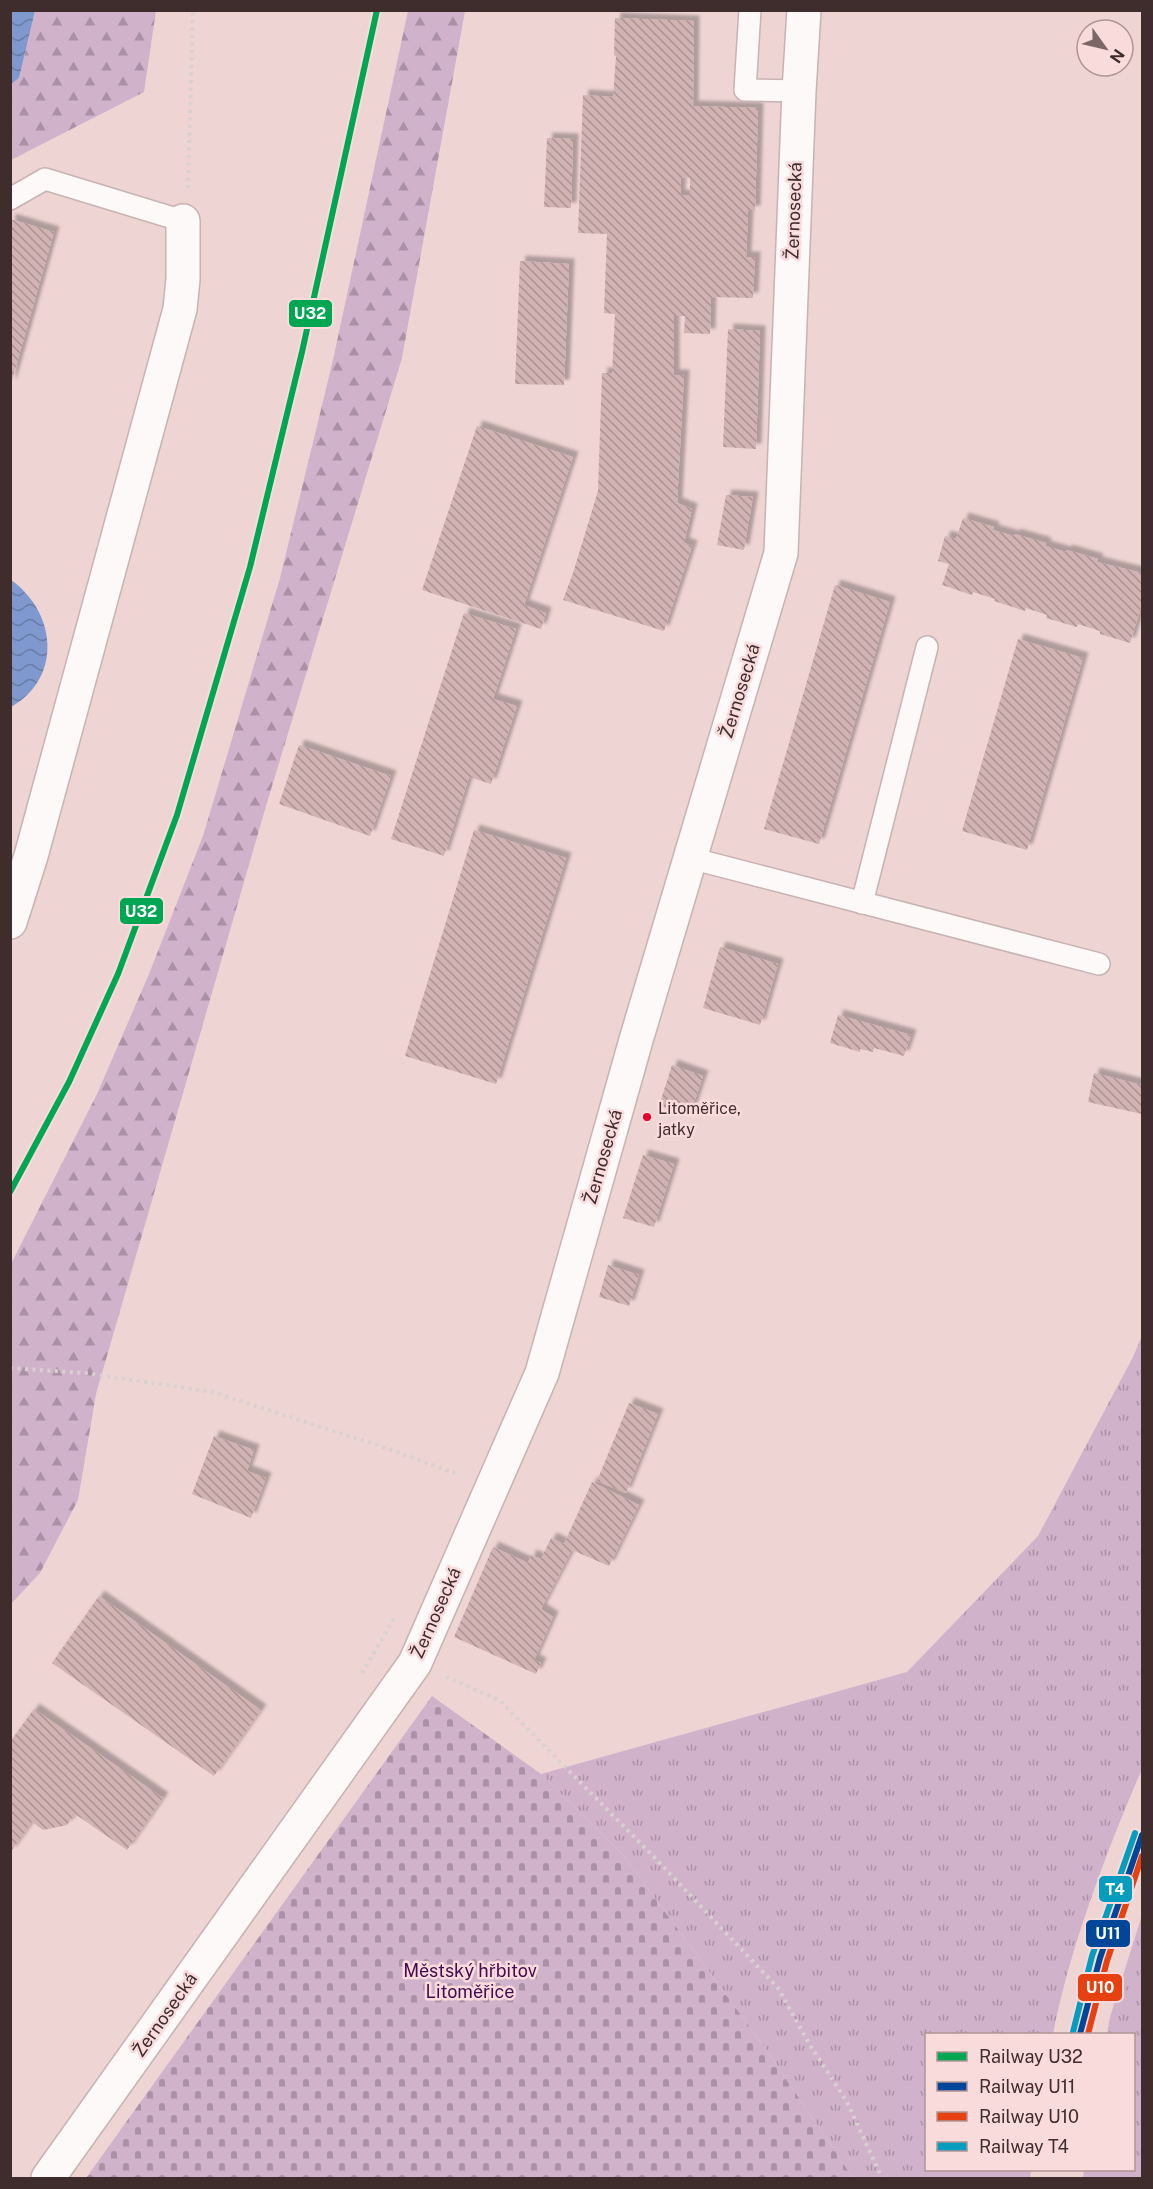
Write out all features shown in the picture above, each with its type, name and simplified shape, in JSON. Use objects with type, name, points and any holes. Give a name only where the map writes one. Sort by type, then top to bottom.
[{"type":"main road","name":"Žernosecká","points":[[48,2178],[415,1663],[542,1373],[636,1040],[781,553],[804,10]]},
{"type":"main road","points":[[10,922],[31,856],[180,309],[183,279],[183,221]]},
{"type":"lane","points":[[750,10],[745,90],[799,91]]},
{"type":"lane","points":[[10,199],[45,179],[183,221]]},
{"type":"lane","points":[[862,903],[927,647]]},
{"type":"lane","points":[[690,858],[1099,964]]},
{"type":"path","points":[[183,221],[190,177],[193,10]]},
{"type":"path","points":[[10,1368],[85,1373],[213,1392],[392,1450],[491,1487]]},
{"type":"path","points":[[360,1677],[399,1609]]},
{"type":"path","points":[[415,1663],[499,1700],[654,1857],[778,1988],[810,2045],[847,2102],[882,2178]]},
{"type":"green space","points":[[35,11],[156,11],[144,92],[11,160],[11,84],[19,78]]},
{"type":"green space","points":[[408,11],[465,11],[402,358],[266,806],[96,1394],[78,1500],[40,1573],[11,1604],[11,1264],[97,1094],[149,974],[203,836],[280,578],[333,360]]},
{"type":"green space","points":[[1142,1336],[1142,1769],[1079,1933],[1053,2033],[925,2033],[925,2171],[1031,2171],[1030,2178],[853,2178],[763,2045],[623,1855],[541,1774],[907,1672],[1038,1536]]},
{"type":"green space","name":"Městský hřbitov Litoměřice","points":[[432,1696],[541,1774],[623,1855],[763,2045],[853,2178],[86,2178]]},
{"type":"green space","points":[[1142,1915],[1142,2178],[1083,2178],[1084,2171],[1135,2171],[1135,2033],[1107,2033],[1110,2017]]},
{"type":"water","points":[[11,10],[35,11],[19,78],[11,84]]},
{"type":"water","points":[[11,580],[26,593],[37,609],[44,626],[47,644],[46,662],[39,679],[28,694],[11,707]]},
{"type":"building","points":[[615,18],[694,21],[693,106],[758,108],[755,211],[748,211],[746,257],[755,257],[753,298],[711,297],[710,334],[684,333],[685,316],[674,316],[674,375],[684,375],[677,503],[692,509],[684,543],[692,546],[664,631],[563,600],[598,491],[602,373],[612,373],[615,314],[604,313],[607,234],[578,233],[583,95],[613,97],[616,56],[614,55]],"holes":[[[681,177],[690,178],[690,196],[680,195]]]},
{"type":"building","points":[[547,138],[573,139],[571,208],[544,207]]},
{"type":"building","points":[[10,219],[54,232],[11,384],[10,384]]},
{"type":"building","points":[[520,261],[569,264],[564,385],[515,384]]},
{"type":"building","points":[[728,329],[760,331],[756,449],[723,447]]},
{"type":"building","points":[[477,426],[573,457],[524,605],[546,613],[541,629],[422,590]]},
{"type":"building","points":[[726,495],[753,497],[744,550],[717,545]]},
{"type":"building","points":[[963,518],[994,527],[993,530],[1046,543],[1045,546],[1098,559],[1097,562],[1142,573],[1142,604],[1130,643],[1100,634],[1100,631],[1078,624],[1077,627],[1046,618],[1047,615],[1026,608],[1025,611],[973,592],[972,595],[942,585],[949,564],[938,561],[945,536],[956,539]]},
{"type":"building","points":[[835,585],[890,602],[819,844],[764,829]]},
{"type":"building","points":[[464,613],[516,629],[493,699],[517,706],[491,784],[469,777],[444,856],[391,839]]},
{"type":"building","points":[[1018,639],[1083,658],[1027,850],[962,831]]},
{"type":"building","points":[[299,745],[391,776],[370,836],[279,804]]},
{"type":"building","points":[[474,830],[566,858],[496,1084],[405,1056]]},
{"type":"building","points":[[720,947],[778,964],[760,1025],[703,1008]]},
{"type":"building","points":[[838,1015],[911,1035],[904,1056],[874,1048],[873,1052],[860,1049],[860,1052],[830,1043]]},
{"type":"building","points":[[672,1065],[703,1076],[690,1114],[659,1106]]},
{"type":"building","points":[[1094,1073],[1142,1085],[1142,1114],[1088,1102]]},
{"type":"building","points":[[643,1155],[674,1164],[654,1227],[623,1218]]},
{"type":"building","points":[[608,1265],[639,1275],[629,1306],[599,1297]]},
{"type":"building","points":[[629,1403],[658,1414],[626,1493],[597,1481]]},
{"type":"building","points":[[214,1436],[254,1450],[247,1471],[266,1478],[251,1518],[192,1494]]},
{"type":"building","points":[[592,1482],[639,1505],[609,1566],[572,1550],[541,1609],[553,1617],[534,1660],[541,1663],[536,1674],[454,1637],[493,1547],[528,1563],[531,1555],[541,1559],[551,1538],[564,1544]]},
{"type":"building","points":[[99,1596],[261,1710],[214,1776],[52,1663]]},
{"type":"building","points":[[34,1709],[163,1798],[127,1850],[75,1814],[67,1825],[43,1830],[32,1822],[10,1853],[10,1742]]},
{"type":"rail line","name":"U32","points":[[10,1192],[69,1082],[118,974],[177,815],[250,567],[302,352],[377,10]]},
{"type":"rail line","name":"T4","points":[[1073,2032],[1092,1956],[1135,1833]]},
{"type":"rail line","name":"U11","points":[[1080,2033],[1100,1958],[1142,1835]]},
{"type":"rail line","name":"U10","points":[[1088,2033],[1107,1961],[1142,1856]]},
{"type":"place","name":"Litoměřice, jatky","points":[[647,1117]]}]
